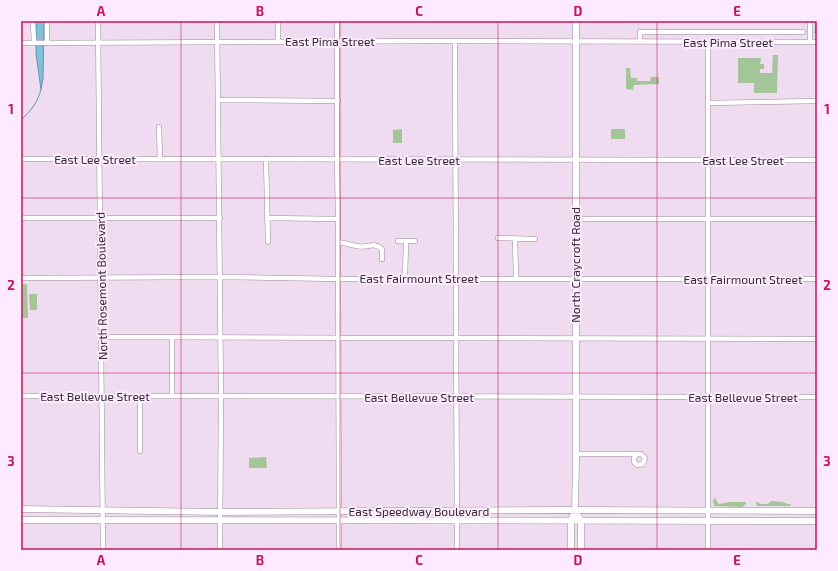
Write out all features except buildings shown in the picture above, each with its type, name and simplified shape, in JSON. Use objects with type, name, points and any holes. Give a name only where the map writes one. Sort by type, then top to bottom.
[{"type":"main road","name":"North Craycroft Road","points":[[571,550],[571,521],[575,510],[576,454],[576,21]]},
{"type":"main road","name":"East Speedway Boulevard","points":[[21,509],[220,512],[575,510],[817,511]]},
{"type":"main road","name":"North Craycroft Road","points":[[575,510],[580,521],[581,550]]},
{"type":"main road","name":"East Speedway Boulevard","points":[[21,520],[817,521]]},
{"type":"street","points":[[33,21],[35,43]]},
{"type":"street","points":[[46,42],[47,21]]},
{"type":"street","name":"North Rosemont Boulevard","points":[[98,21],[103,550]]},
{"type":"street","points":[[217,21],[220,218],[220,550]]},
{"type":"street","points":[[278,21],[278,42]]},
{"type":"street","points":[[337,21],[338,100],[336,159],[339,337],[339,550]]},
{"type":"street","points":[[810,21],[810,42]]},
{"type":"street","name":"East Pima Street","points":[[640,42],[640,32],[803,32]]},
{"type":"street","points":[[796,32],[796,42]]},
{"type":"street","name":"East Pima Street","points":[[21,43],[338,41],[817,42]]},
{"type":"street","points":[[455,41],[458,550]]},
{"type":"street","points":[[708,42],[708,550]]},
{"type":"street","points":[[218,100],[338,100]]},
{"type":"street","points":[[708,102],[817,101]]},
{"type":"street","points":[[159,127],[160,159]]},
{"type":"street","name":"East Lee Street","points":[[21,159],[817,160]]},
{"type":"street","points":[[266,159],[268,242]]},
{"type":"street","points":[[21,218],[220,218]]},
{"type":"street","points":[[267,218],[338,219]]},
{"type":"street","points":[[575,219],[817,219]]},
{"type":"street","points":[[498,238],[535,239]]},
{"type":"street","points":[[515,239],[516,278]]},
{"type":"street","points":[[398,241],[415,241]]},
{"type":"street","points":[[405,278],[406,241]]},
{"type":"street","points":[[338,242],[349,243],[359,247],[369,245],[379,246],[382,249],[382,259]]},
{"type":"street","name":"East Fairmount Street","points":[[21,278],[220,277],[817,279]]},
{"type":"street","points":[[102,337],[817,339]]},
{"type":"street","points":[[172,338],[172,396]]},
{"type":"street","name":"East Bellevue Street","points":[[21,396],[817,397]]},
{"type":"street","points":[[140,396],[140,451]]},
{"type":"street","points":[[576,454],[636,455]]},
{"type":"green space","points":[[773,55],[778,55],[777,93],[754,93],[754,83],[738,83],[738,58],[761,58],[760,64],[764,64],[764,69],[760,69],[760,73],[772,73]]},
{"type":"green space","points":[[626,68],[630,68],[631,78],[637,78],[637,81],[650,81],[651,77],[659,77],[659,84],[634,85],[633,90],[626,89]]},
{"type":"green space","points":[[402,129],[402,143],[393,143],[393,130]]},
{"type":"green space","points":[[611,129],[625,129],[625,139],[611,139]]},
{"type":"green space","points":[[21,284],[27,284],[28,318],[21,318]]},
{"type":"green space","points":[[29,294],[37,294],[37,310],[30,310]]},
{"type":"green space","points":[[266,457],[267,468],[249,468],[249,458]]},
{"type":"green space","points":[[716,497],[719,504],[746,502],[746,504],[742,507],[714,506],[713,500]]},
{"type":"green space","points":[[771,501],[791,504],[790,506],[757,506],[756,502],[760,504],[768,504]]},
{"type":"water","points":[[36,21],[44,21],[43,79],[41,89],[36,54]]},
{"type":"waterway","points":[[815,33],[816,21]]},
{"type":"waterway","points":[[21,120],[34,106],[41,89]]}]
